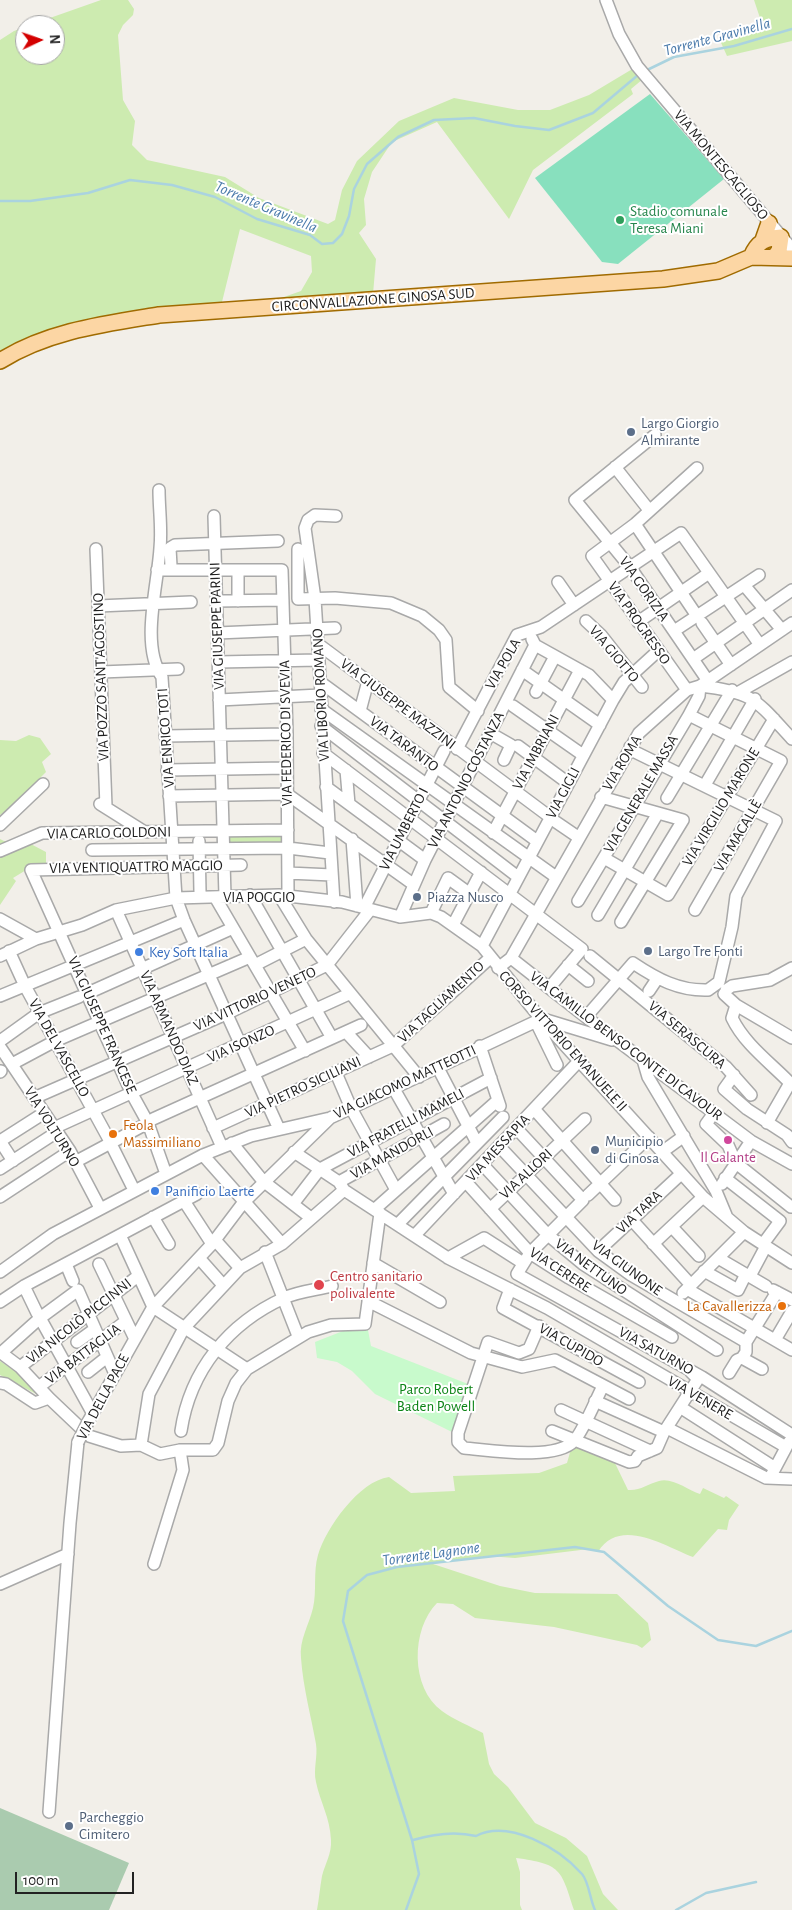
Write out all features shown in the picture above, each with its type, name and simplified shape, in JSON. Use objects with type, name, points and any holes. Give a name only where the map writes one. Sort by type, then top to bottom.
[{"type":"main road","points":[[751,257],[755,247],[763,240],[769,223]]},
{"type":"main road","points":[[763,240],[782,237],[779,251],[775,256]]},
{"type":"main road","name":"CIRCONVALLAZIONE GINOSA SUD","points":[[0,361],[24,346],[86,328],[159,315],[681,277],[718,271],[751,257],[760,259],[775,256],[792,258]]},
{"type":"street","name":"VIA MONTESCAGLIOSO","points":[[606,0],[619,34],[637,66],[792,250]]},
{"type":"street","points":[[650,510],[615,468],[655,435]]},
{"type":"street","name":"VIA GORIZIA","points":[[615,468],[575,500],[630,567],[659,608],[693,659],[704,684]]},
{"type":"street","points":[[611,543],[697,468]]},
{"type":"street","name":"VIA ENRICO TOTI","points":[[159,490],[160,548],[163,570],[152,604],[153,661],[162,677],[176,898],[195,945],[279,1129]]},
{"type":"street","name":"VIA LIBORIO ROMANO","points":[[334,902],[323,753],[315,599],[305,528],[308,520],[314,515],[336,516]]},
{"type":"street","name":"VIA GIUSEPPE PARINI","points":[[214,516],[220,736],[219,769],[223,848],[220,897]]},
{"type":"street","points":[[635,524],[731,665]]},
{"type":"street","name":"VIA POLA","points":[[458,749],[518,635],[542,627],[681,533],[709,573]]},
{"type":"street","points":[[163,570],[171,566],[170,548],[175,545],[278,541]]},
{"type":"street","name":"VIA PROGRESSO","points":[[611,543],[592,556],[687,690]]},
{"type":"street","name":"VIA POZZO SANT'AGOSTINO","points":[[96,549],[101,672],[102,805],[143,832]]},
{"type":"street","points":[[298,549],[298,600],[335,598],[391,603],[422,616],[439,630],[446,640],[449,687],[478,710]]},
{"type":"street","points":[[163,570],[238,570],[238,601]]},
{"type":"street","name":"VIA FEDERICO DI SVEVIA","points":[[238,570],[282,570],[288,794],[288,873],[284,895]]},
{"type":"street","points":[[638,622],[709,573],[760,645]]},
{"type":"street","points":[[677,629],[700,619],[726,597],[759,575]]},
{"type":"street","points":[[558,582],[574,605]]},
{"type":"street","points":[[744,585],[782,630]]},
{"type":"street","points":[[693,659],[792,590]]},
{"type":"street","points":[[216,601],[283,600]]},
{"type":"street","points":[[98,606],[192,602]]},
{"type":"street","name":"VIA GIOTTO","points":[[586,621],[601,635],[642,687]]},
{"type":"street","name":"VIA ROMA","points":[[511,958],[578,837],[639,733],[687,690],[704,684],[792,623]]},
{"type":"street","points":[[217,633],[335,628]]},
{"type":"street","points":[[527,632],[536,645],[589,675],[613,700]]},
{"type":"street","name":"VIA GIUSEPPE MAZZINI","points":[[318,644],[578,837]]},
{"type":"street","name":"VIA ANTONIO COSTANZA","points":[[400,917],[425,860],[536,645]]},
{"type":"street","name":"VIA GIGLI","points":[[482,946],[537,841],[553,820],[568,783],[613,700],[632,675],[658,651]]},
{"type":"street","points":[[218,662],[319,660]]},
{"type":"street","points":[[538,688],[553,660]]},
{"type":"street","points":[[667,798],[710,726],[735,691],[792,662]]},
{"type":"street","points":[[101,672],[178,669]]},
{"type":"street","points":[[522,670],[538,688],[564,699],[600,725]]},
{"type":"street","name":"VIA IMBRIANI","points":[[493,833],[580,670]]},
{"type":"street","name":"VIA TARANTO","points":[[320,682],[537,841]]},
{"type":"street","points":[[360,711],[368,682]]},
{"type":"street","points":[[704,684],[735,691],[755,699],[792,739]]},
{"type":"street","name":"VIA GENERALE MASSA","points":[[578,901],[688,715],[704,684]]},
{"type":"street","points":[[219,700],[320,696]]},
{"type":"street","points":[[705,785],[755,699]]},
{"type":"street","points":[[513,706],[583,754]]},
{"type":"street","points":[[321,709],[528,859],[556,877]]},
{"type":"street","points":[[688,715],[756,749]]},
{"type":"street","name":"VIA VIRGILIO MARONE","points":[[645,881],[668,895],[774,719]]},
{"type":"street","points":[[322,726],[518,876]]},
{"type":"street","points":[[490,733],[511,745],[504,760]]},
{"type":"street","points":[[165,736],[287,734]]},
{"type":"street","points":[[518,746],[568,783]]},
{"type":"street","points":[[630,747],[635,752],[776,821],[736,896],[721,989]]},
{"type":"street","name":"VIA MACALLÈ","points":[[694,910],[781,761],[756,749]]},
{"type":"street","name":"VIA UMBERTO I","points":[[363,908],[444,751]]},
{"type":"street","name":"VIA SERASCURA","points":[[323,753],[536,913],[734,1074],[751,1095]]},
{"type":"street","points":[[167,770],[287,768]]},
{"type":"street","points":[[346,770],[349,804]]},
{"type":"street","points":[[0,825],[43,784]]},
{"type":"street","points":[[326,787],[425,860]]},
{"type":"street","points":[[169,796],[288,794],[413,884]]},
{"type":"street","points":[[601,797],[683,820],[621,922]]},
{"type":"street","points":[[598,915],[658,813]]},
{"type":"street","name":"VIA CARLO GOLDONI","points":[[0,852],[42,834],[288,830]]},
{"type":"street","points":[[199,832],[200,892]]},
{"type":"street","points":[[352,840],[363,908],[400,917],[431,913],[441,917],[482,946],[490,958]]},
{"type":"street","points":[[92,850],[288,848],[330,853]]},
{"type":"street","points":[[604,858],[645,881]]},
{"type":"street","name":"VIA VENTIQUATTRO MAGGIO","points":[[31,870],[241,865]]},
{"type":"street","name":"VIA GIUSEPPE FRANCESE","points":[[31,870],[75,965],[83,995],[101,1021],[132,1094],[151,1121],[166,1174]]},
{"type":"street","points":[[453,925],[481,872]]},
{"type":"street","points":[[288,873],[332,875]]},
{"type":"street","points":[[431,913],[448,878],[470,894]]},
{"type":"street","points":[[250,895],[332,1038]]},
{"type":"street","points":[[284,895],[306,939],[349,994],[420,1077]]},
{"type":"street","name":"VIA POGGIO","points":[[4,953],[36,939],[82,925],[116,910],[176,898],[284,895],[363,908]]},
{"type":"street","points":[[220,897],[233,928],[305,1051]]},
{"type":"street","name":"VIA VITTORIO VENETO","points":[[34,1098],[226,1014],[327,965],[363,908]]},
{"type":"street","name":"VIA ARMANDO DIAZ","points":[[116,910],[188,1068],[213,1128],[263,1182],[311,1218]]},
{"type":"street","points":[[0,919],[36,939]]},
{"type":"street","points":[[0,996],[184,920]]},
{"type":"street","points":[[0,1041],[39,1013],[233,928]]},
{"type":"street","points":[[12,1064],[55,1041],[209,975],[282,951],[306,939]]},
{"type":"street","name":"VIA DEL VASCELLO","points":[[4,953],[25,986],[77,1080],[134,1190]]},
{"type":"street","points":[[550,988],[568,966],[586,953]]},
{"type":"street","name":"CORSO VITTORIO EMANUELE II","points":[[490,958],[538,1020],[580,1060],[680,1174],[703,1197],[744,1232],[792,1263]]},
{"type":"street","name":"VIA TAGLIAMENTO","points":[[393,1046],[490,958]]},
{"type":"street","points":[[498,968],[511,958]]},
{"type":"street","name":"VIA CAMILLO BENSO CONTE DI CAVOUR","points":[[511,958],[751,1141],[792,1164]]},
{"type":"street","points":[[586,1017],[634,962],[657,979],[682,988],[701,991],[770,980],[792,968]]},
{"type":"street","points":[[568,966],[588,981]]},
{"type":"street","points":[[650,991],[657,979]]},
{"type":"street","points":[[721,989],[736,1005],[792,1038]]},
{"type":"street","name":"VIA ISONZO","points":[[0,1169],[55,1130],[93,1110],[289,1023],[349,994]]},
{"type":"street","points":[[736,1005],[732,1018],[746,1041],[791,1084],[767,1123]]},
{"type":"street","points":[[538,1020],[619,1042]]},
{"type":"street","points":[[538,1020],[557,1065]]},
{"type":"street","name":"VIA GIACOMO MATTEOTTI","points":[[0,1272],[53,1234],[203,1155],[227,1145],[279,1129],[330,1118],[538,1020]]},
{"type":"street","points":[[75,1162],[112,1145],[151,1121],[361,1025]]},
{"type":"street","points":[[346,1032],[368,1057]]},
{"type":"street","name":"VIA PIETRO SICILIANI","points":[[213,1128],[393,1046]]},
{"type":"street","points":[[480,1046],[498,1100],[508,1123],[543,1159],[586,1197]]},
{"type":"street","name":"VIA VOLTURNO","points":[[0,1047],[70,1151],[100,1208]]},
{"type":"street","points":[[642,1059],[648,1077],[716,1191],[726,1217]]},
{"type":"street","name":"VIA MESSAPIA","points":[[415,1235],[445,1211],[454,1194],[499,1146],[508,1123],[534,1109],[580,1060]]},
{"type":"street","points":[[438,1068],[478,1143]]},
{"type":"street","points":[[336,1073],[351,1108],[396,1190]]},
{"type":"street","points":[[734,1074],[724,1089],[747,1110],[789,1138]]},
{"type":"street","name":"VIA FRATELLI MAMELI","points":[[320,1169],[491,1078]]},
{"type":"street","points":[[394,1089],[454,1194]]},
{"type":"street","points":[[76,1286],[38,1316],[0,1353],[20,1367],[89,1436],[121,1446],[141,1445],[160,1454],[180,1450],[214,1450],[218,1443],[228,1402],[236,1383],[248,1369],[298,1336],[331,1325],[365,1324],[373,1263],[377,1211],[396,1190],[498,1100]]},
{"type":"street","points":[[436,1107],[453,1140]]},
{"type":"street","points":[[534,1109],[602,1182],[615,1200]]},
{"type":"street","points":[[13,1161],[0,1141],[44,1113]]},
{"type":"street","points":[[714,1113],[706,1124],[728,1145],[728,1149],[736,1163],[791,1207]]},
{"type":"street","name":"VIA DELLA PACE","points":[[49,1812],[78,1442],[90,1417],[153,1307],[214,1242],[243,1203],[330,1118]]},
{"type":"street","name":"VIA ALLORI","points":[[490,1209],[584,1119]]},
{"type":"street","points":[[398,1224],[478,1143],[508,1123]]},
{"type":"street","name":"VIA MANDORLI","points":[[141,1445],[149,1394],[184,1328],[223,1285],[240,1268],[282,1244],[342,1186],[380,1160],[444,1124]]},
{"type":"street","points":[[662,1152],[684,1136]]},
{"type":"street","points":[[448,1258],[484,1238],[523,1263],[532,1251],[586,1197],[649,1137]]},
{"type":"street","points":[[716,1191],[751,1141]]},
{"type":"street","name":"VIA GIUNONE","points":[[499,1146],[598,1251],[661,1294],[746,1342]]},
{"type":"street","points":[[0,1197],[70,1151]]},
{"type":"street","name":"VIA VENERE","points":[[294,1152],[377,1211],[448,1258],[547,1308],[786,1447]]},
{"type":"street","points":[[203,1155],[243,1203],[282,1244]]},
{"type":"street","name":"VIA NETTUNO","points":[[482,1164],[548,1235],[583,1264],[648,1308],[717,1350]]},
{"type":"street","points":[[293,1204],[320,1169]]},
{"type":"street","name":"VIA TARA","points":[[598,1251],[680,1174]]},
{"type":"street","points":[[704,1271],[738,1290],[780,1221],[725,1178]]},
{"type":"street","name":"VIA CERERE","points":[[466,1182],[532,1251],[569,1278],[672,1337]]},
{"type":"street","points":[[0,1302],[24,1286],[197,1194]]},
{"type":"street","points":[[653,1244],[703,1197]]},
{"type":"street","points":[[184,1201],[214,1242],[240,1268]]},
{"type":"street","points":[[153,1217],[169,1244]]},
{"type":"street","points":[[631,1219],[688,1287],[792,1350]]},
{"type":"street","points":[[672,1226],[699,1256]]},
{"type":"street","points":[[674,1301],[744,1232]]},
{"type":"street","points":[[120,1235],[153,1307],[248,1369]]},
{"type":"street","points":[[265,1252],[298,1336]]},
{"type":"street","points":[[198,1258],[223,1285]]},
{"type":"street","points":[[718,1258],[792,1300]]},
{"type":"street","points":[[373,1263],[440,1302]]},
{"type":"street","name":"VIA SATURNO","points":[[523,1263],[517,1274],[690,1369],[792,1436]]},
{"type":"street","points":[[66,1264],[115,1374]]},
{"type":"street","points":[[99,1264],[135,1339]]},
{"type":"street","name":"VIA NICOLÒ PICCINNI","points":[[20,1367],[138,1276]]},
{"type":"street","points":[[24,1286],[38,1316],[66,1366],[90,1417]]},
{"type":"street","points":[[181,1430],[190,1392],[217,1350],[237,1326],[284,1298],[332,1286]]},
{"type":"street","name":"VIA CUPIDO","points":[[510,1289],[503,1308],[639,1382]]},
{"type":"street","points":[[730,1373],[737,1360],[742,1358],[746,1352],[746,1342],[755,1329],[772,1289]]},
{"type":"street","points":[[648,1308],[661,1294]]},
{"type":"street","points":[[368,1301],[483,1357],[522,1367],[555,1360],[629,1399]]},
{"type":"street","points":[[776,1340],[792,1311]]},
{"type":"street","name":"VIA BATTAGLIA","points":[[40,1386],[126,1321]]},
{"type":"street","points":[[539,1326],[529,1349],[519,1353],[488,1342],[458,1433],[458,1442],[464,1448],[533,1453],[554,1450],[574,1441],[603,1386]]},
{"type":"street","points":[[77,1342],[95,1329]]},
{"type":"street","points":[[614,1369],[622,1352]]},
{"type":"street","points":[[88,1372],[107,1357]]},
{"type":"street","points":[[742,1358],[762,1369]]},
{"type":"street","points":[[621,1413],[647,1367]]},
{"type":"street","points":[[552,1431],[629,1462],[657,1448],[665,1430],[698,1379],[690,1369]]},
{"type":"street","points":[[0,1383],[6,1384],[35,1403],[49,1398]]},
{"type":"street","points":[[595,1401],[665,1430],[770,1479],[792,1479]]},
{"type":"street","points":[[680,1407],[775,1468]]},
{"type":"street","points":[[561,1410],[650,1451]]},
{"type":"street","points":[[770,1479],[792,1436]]},
{"type":"street","points":[[154,1564],[183,1470],[180,1450]]},
{"type":"street","points":[[0,1584],[68,1554]]},
{"type":"green space","points":[[101,0],[128,0],[134,9],[133,15],[123,25],[118,35],[123,100],[135,121],[132,145],[147,160],[225,177],[259,198],[328,224],[335,220],[342,190],[357,161],[399,121],[454,98],[518,110],[550,110],[589,95],[634,68],[643,79],[631,89],[633,94],[533,170],[509,219],[437,122],[392,142],[372,172],[364,199],[366,225],[359,233],[376,259],[373,294],[267,303],[301,291],[312,272],[311,256],[240,229],[221,306],[106,317],[0,356],[0,40],[15,31],[15,65],[65,65],[65,15],[58,15]]},
{"type":"green space","points":[[754,0],[792,0],[792,41],[727,56],[718,36],[762,24]]},
{"type":"green space","name":"Stadio comunale Teresa Miani","points":[[650,94],[724,179],[618,264],[602,262],[535,178]]},
{"type":"green space","points":[[29,735],[40,738],[51,754],[42,762],[46,772],[12,806],[0,815],[0,740],[16,741]]},
{"type":"green space","points":[[226,837],[282,837],[282,842],[226,843]]},
{"type":"green space","points":[[0,839],[4,841],[25,841],[46,852],[46,866],[31,867],[13,878],[16,881],[0,905]]},
{"type":"green space","name":"Parco Robert Baden Powell","points":[[368,1330],[371,1346],[468,1384],[452,1432],[375,1394],[352,1371],[337,1362],[317,1358],[315,1342],[343,1331]]},
{"type":"green space","points":[[0,1361],[38,1387],[42,1397],[0,1375]]},
{"type":"green space","points":[[573,1442],[613,1459],[628,1490],[664,1480],[680,1484],[700,1494],[703,1488],[724,1498],[726,1496],[739,1505],[729,1520],[727,1530],[718,1529],[693,1557],[644,1537],[631,1535],[618,1536],[607,1541],[598,1552],[589,1549],[515,1558],[487,1556],[433,1564],[500,1586],[535,1593],[617,1594],[648,1623],[651,1640],[642,1648],[637,1645],[554,1627],[475,1618],[453,1604],[437,1603],[428,1614],[422,1628],[418,1658],[424,1688],[432,1701],[442,1711],[483,1733],[489,1764],[494,1774],[508,1787],[535,1823],[566,1838],[587,1856],[603,1894],[618,1910],[574,1910],[566,1885],[557,1871],[551,1866],[542,1863],[516,1858],[520,1872],[520,1905],[522,1910],[317,1910],[322,1876],[331,1840],[329,1824],[315,1777],[316,1744],[303,1680],[301,1651],[314,1602],[318,1555],[328,1532],[355,1496],[378,1480],[389,1477],[411,1493],[455,1491],[453,1476],[539,1473],[567,1463]]},
{"type":"green space","points":[[0,1808],[129,1863],[109,1910],[0,1910]]},
{"type":"waterway","name":"Torrente Gravinella","points":[[645,71],[674,57],[734,46],[792,29]]},
{"type":"waterway","name":"Torrente Gravinella","points":[[0,201],[30,201],[88,193],[130,180],[172,185],[215,197],[257,219],[310,235],[322,244],[333,243],[342,234],[349,216],[354,189],[367,164],[398,137],[434,120],[474,118],[549,130],[593,113],[638,75]]},
{"type":"waterway","name":"Torrente Lagnone","points":[[406,1910],[419,1874],[412,1840],[343,1621],[348,1591],[367,1575],[397,1567],[575,1547],[604,1552],[668,1606],[718,1640],[756,1646],[792,1631]]},
{"type":"waterway","points":[[413,1840],[444,1834],[476,1836],[489,1832],[503,1831],[533,1839],[560,1855],[582,1874],[595,1910]]},
{"type":"waterway","points":[[676,1910],[706,1893],[756,1882]]},
{"type":"place","name":"Stadio comunale Teresa Miani","points":[[620,220]]},
{"type":"place","name":"Largo Giorgio Almirante","points":[[631,432]]},
{"type":"place","name":"Piazza Nusco","points":[[417,897]]},
{"type":"place","name":"Largo Tre Fonti","points":[[648,951]]},
{"type":"place","name":"Key Soft Italia","points":[[139,952]]},
{"type":"place","name":"Feola Massimiliano","points":[[113,1134]]},
{"type":"place","name":"Il Galante","points":[[728,1140]]},
{"type":"place","name":"Municipio di Ginosa","points":[[595,1150]]},
{"type":"place","name":"Panificio Laerte","points":[[155,1191]]},
{"type":"place","name":"Centro sanitario polivalente","points":[[319,1285]]},
{"type":"place","name":"La Cavallerizza","points":[[782,1306]]},
{"type":"place","name":"Parcheggio Cimitero","points":[[69,1826]]}]
